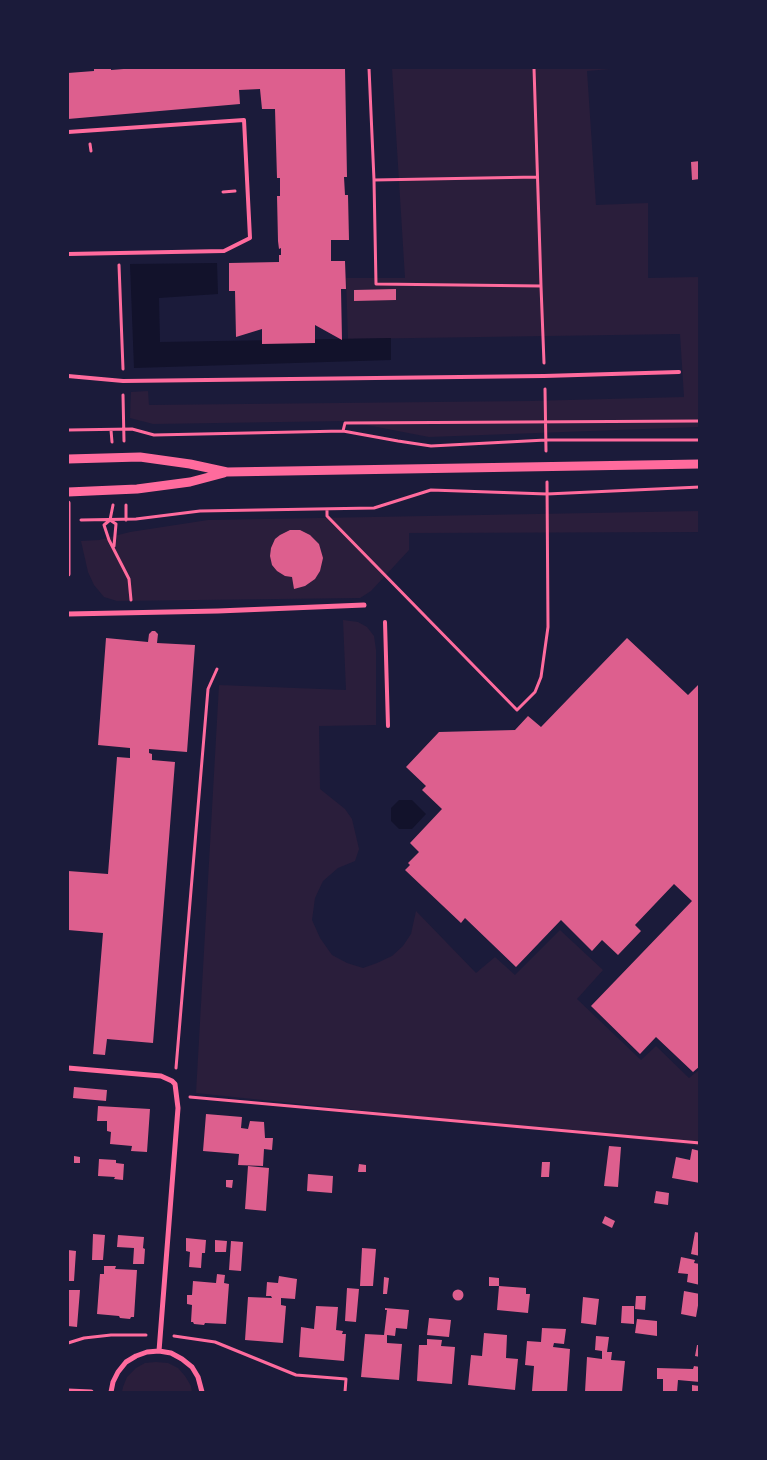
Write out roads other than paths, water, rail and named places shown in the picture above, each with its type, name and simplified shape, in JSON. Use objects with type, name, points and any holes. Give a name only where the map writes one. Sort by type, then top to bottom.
[{"type":"street","points":[[68,459],[140,457],[190,464],[227,472],[700,464]]},
{"type":"street","points":[[68,492],[137,490],[190,482],[227,472]]},
{"type":"street","points":[[68,503],[68,574]]},
{"type":"street","points":[[68,614],[364,605]]},
{"type":"street","points":[[68,1068],[150,1075],[172,1080],[175,1084],[178,1108],[159,1351]]},
{"type":"street","points":[[111,1392],[113,1382],[126,1362],[147,1352],[159,1351],[171,1353],[182,1358],[192,1367],[198,1376],[202,1392]]},
{"type":"street","points":[[68,1391],[92,1392]]},
{"type":"lane","points":[[68,132],[244,120],[250,238],[224,251],[68,254]]},
{"type":"lane","points":[[68,376],[123,381],[544,376],[679,372]]},
{"type":"lane","points":[[385,622],[388,726]]}]
